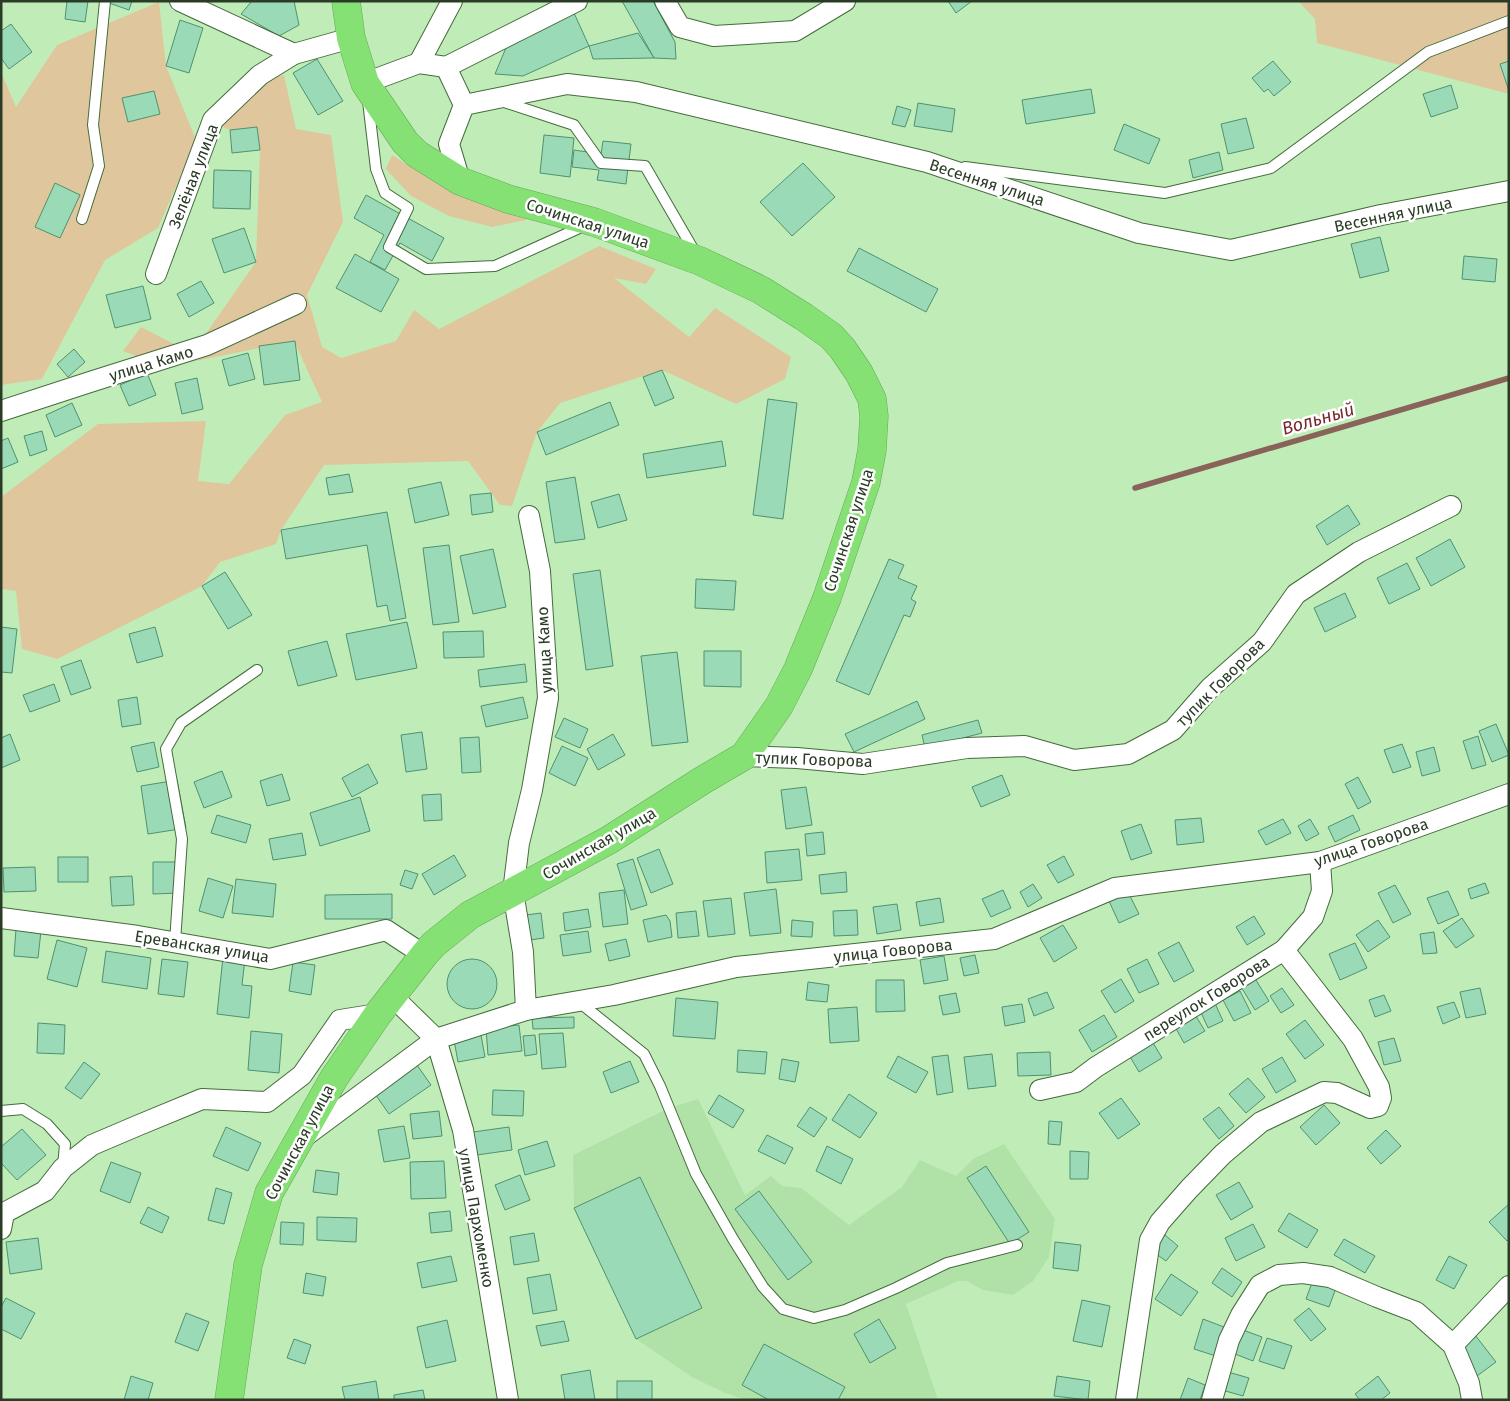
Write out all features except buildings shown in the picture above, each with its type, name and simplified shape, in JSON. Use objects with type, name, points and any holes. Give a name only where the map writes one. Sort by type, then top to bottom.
[{"type":"highway","name":"Сочинская улица","points":[[229,1400],[248,1265],[269,1194],[334,1078],[385,1005],[434,944],[470,915],[609,840],[744,756],[778,706],[798,669],[827,598],[866,482],[872,450],[874,416],[872,399],[859,372],[831,336],[804,316],[761,290],[700,261],[594,222],[508,199],[460,181],[417,154],[405,142],[371,92],[351,38],[346,1]]},
{"type":"street","points":[[180,1],[294,54]]},
{"type":"street","points":[[371,92],[419,63],[452,1]]},
{"type":"street","points":[[419,63],[446,67],[578,1]]},
{"type":"street","points":[[665,1],[680,27],[714,36],[795,31],[845,1]]},
{"type":"street","name":"Зелёная улица","points":[[156,274],[213,120],[260,75],[294,54],[351,38]]},
{"type":"street","points":[[446,67],[464,104],[449,144],[460,181]]},
{"type":"street","name":"Весенняя улица","points":[[464,104],[567,84],[636,92],[927,162],[1139,233],[1231,250],[1381,215],[1509,191]]},
{"type":"street","name":"улица Камо","points":[[1,411],[208,345],[296,304]]},
{"type":"street","name":"тупик Говорова","points":[[744,756],[797,758],[863,764],[967,748],[1025,746],[1074,760],[1128,754],[1172,730],[1210,688],[1262,642],[1296,594],[1359,552],[1451,506]]},
{"type":"street","name":"улица Камо","points":[[526,1010],[523,952],[513,892],[519,843],[532,790],[548,698],[540,572],[528,516]]},
{"type":"street","name":"улица Говорова","points":[[296,1143],[436,1039],[526,1010],[578,1002],[736,967],[994,939],[1115,888],[1320,862],[1509,794]]},
{"type":"street","name":"переулок Говорова","points":[[1040,1090],[1076,1082],[1096,1067],[1284,950],[1313,917],[1322,891],[1320,862]]},
{"type":"street","name":"Ереванская улица","points":[[1,918],[175,942],[270,959],[386,930],[424,956]]},
{"type":"street","points":[[1126,1400],[1150,1240],[1160,1222],[1223,1154],[1261,1122],[1324,1092],[1337,1093],[1370,1108],[1378,1106],[1382,1098],[1379,1087],[1353,1039],[1284,950]]},
{"type":"street","points":[[385,1005],[436,1039]]},
{"type":"street","name":"Сочинская улица","points":[[1,1229],[4,1213],[45,1190],[63,1168],[92,1145],[202,1099],[267,1102],[302,1075],[340,1020],[385,1005]]},
{"type":"street","name":"улица Пархоменко","points":[[436,1039],[463,1130],[508,1400]]},
{"type":"street","points":[[1212,1400],[1229,1340],[1241,1315],[1260,1285],[1279,1275],[1303,1273],[1330,1277],[1416,1312],[1453,1345],[1469,1383],[1472,1400]]},
{"type":"street","points":[[1453,1345],[1509,1286]]},
{"type":"lane","points":[[82,219],[99,166],[93,125],[105,1]]},
{"type":"lane","points":[[927,162],[1164,192],[1271,168],[1428,52],[1509,21]]},
{"type":"lane","points":[[371,92],[376,169],[385,193],[408,208],[389,247],[426,269],[495,266],[594,222]]},
{"type":"lane","points":[[494,99],[574,125],[601,163],[645,166],[700,261]]},
{"type":"lane","points":[[175,942],[182,839],[166,748],[180,723],[256,670]]},
{"type":"lane","points":[[578,1002],[644,1054],[660,1086],[696,1174],[763,1287],[783,1309],[814,1318],[845,1310],[948,1263],[1016,1245]]},
{"type":"lane","points":[[1,1111],[23,1109],[47,1124],[65,1144],[63,1168]]},
{"type":"shaded area","points":[[1298,1],[1509,1],[1509,94],[1317,43],[1315,19]]},
{"type":"shaded area","points":[[159,2],[166,66],[196,140],[158,228],[105,260],[42,379],[1,385],[1,72],[16,107],[57,45]]},
{"type":"shaded area","points":[[284,75],[296,129],[331,135],[343,222],[307,295],[322,347],[341,358],[396,341],[414,310],[439,329],[599,246],[656,269],[646,284],[614,278],[689,337],[715,308],[791,357],[785,379],[736,404],[662,370],[560,403],[537,432],[512,506],[500,505],[468,461],[324,465],[281,530],[276,544],[220,562],[202,586],[57,659],[22,649],[16,591],[1,589],[1,497],[98,424],[206,421],[198,481],[229,484],[285,415],[322,402],[294,341],[165,367],[123,351],[141,327],[178,346],[205,335],[256,262],[260,150],[257,127],[230,130],[221,126],[263,81]]},
{"type":"shaded area","points":[[392,155],[439,185],[477,199],[523,207],[526,220],[492,227],[449,216],[411,196],[386,169]]},
{"type":"shaded area","points":[[698,1099],[745,1195],[771,1176],[782,1186],[801,1188],[849,1225],[902,1187],[920,1160],[956,1176],[973,1159],[1004,1144],[1055,1219],[1049,1257],[1033,1281],[1013,1295],[983,1290],[967,1281],[958,1281],[906,1304],[938,1400],[746,1400],[725,1393],[692,1377],[636,1339],[574,1208],[573,1155],[669,1108]]},
{"type":"waterway","name":"Вольный","points":[[1135,488],[1509,378]]}]
